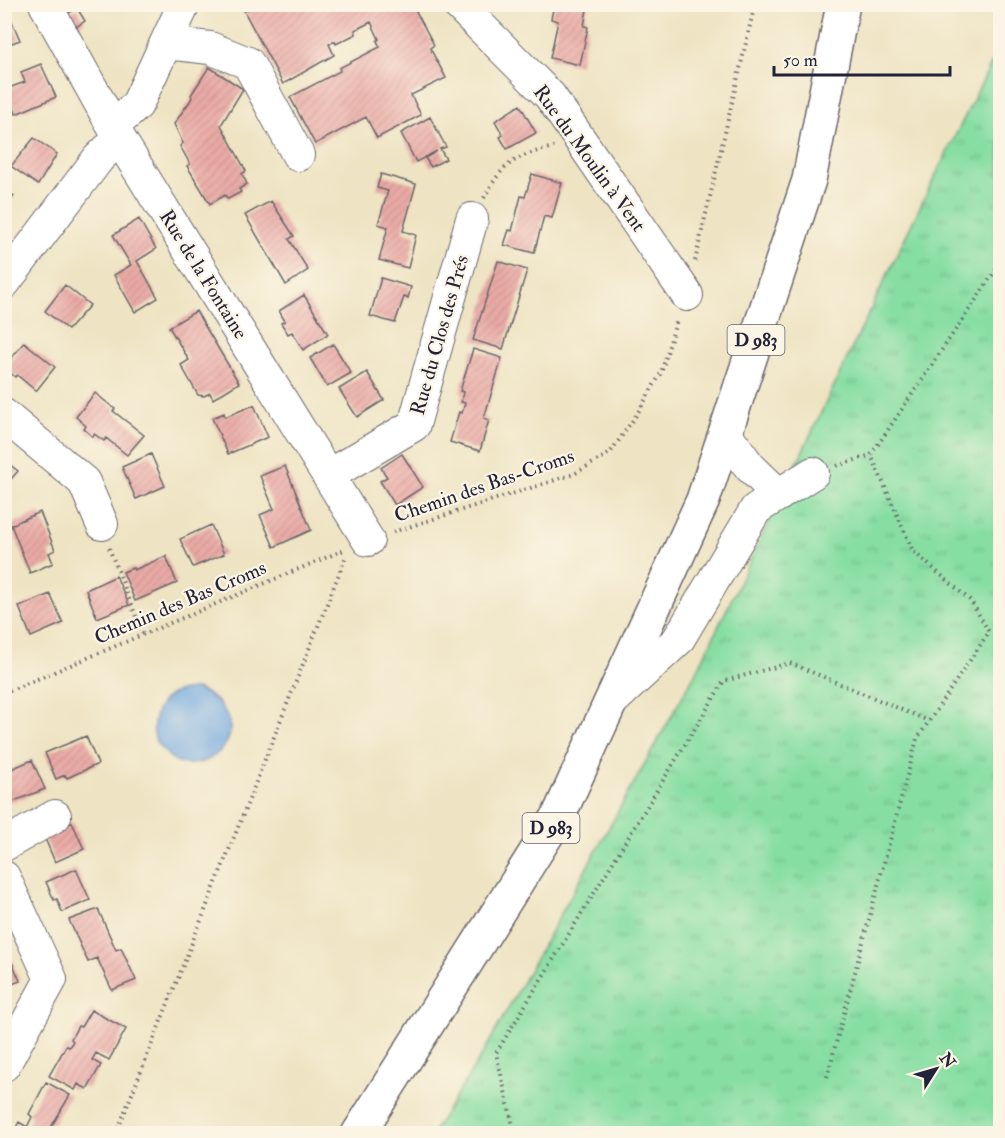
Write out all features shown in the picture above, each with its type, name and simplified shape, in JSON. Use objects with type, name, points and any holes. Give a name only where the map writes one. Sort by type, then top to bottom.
[{"type":"main road","name":"D 983","points":[[358,1134],[558,817],[703,500],[809,180],[843,4]]},
{"type":"street","name":"Rue de la Fontaine","points":[[45,4],[117,133],[329,475],[359,543]]},
{"type":"street","points":[[4,284],[107,150],[136,105],[184,4]]},
{"type":"street","name":"Rue du Moulin à Vent","points":[[458,4],[485,16],[550,96],[687,295]]},
{"type":"street","points":[[166,43],[210,48],[248,63],[298,155]]},
{"type":"street","name":"Rue du Clos des Prés","points":[[329,475],[414,425],[472,219]]},
{"type":"street","points":[[4,415],[84,482],[102,525]]},
{"type":"street","points":[[725,433],[750,467],[778,495]]},
{"type":"street","points":[[610,704],[678,640],[756,509],[813,474]]},
{"type":"street","points":[[4,844],[55,816]]},
{"type":"street","points":[[4,877],[51,979],[4,1065]]},
{"type":"path","name":"Chemin des Bas-Croms","points":[[359,543],[574,474],[610,453],[637,414],[661,373],[675,325],[687,295],[755,4]]},
{"type":"path","points":[[493,181],[509,163],[538,151],[561,146]]},
{"type":"path","points":[[813,474],[871,454],[1000,264]]},
{"type":"path","points":[[827,1077],[917,739],[989,632],[971,601],[913,551],[871,454]]},
{"type":"path","points":[[102,525],[143,634]]},
{"type":"path","points":[[116,1134],[359,543]]},
{"type":"path","name":"Chemin des Bas Croms","points":[[4,693],[359,543]]},
{"type":"path","points":[[515,1134],[496,1053],[724,681],[789,663],[929,721]]},
{"type":"green space","points":[[1000,46],[1000,1133],[432,1134],[482,1055],[700,665],[916,215]]},
{"type":"water","points":[[197,689],[221,706],[226,714],[230,732],[221,750],[208,760],[185,764],[171,758],[157,744],[154,722],[161,704],[170,695],[183,690]]},
{"type":"building","points":[[256,4],[307,4],[308,6],[311,4],[412,4],[434,45],[430,48],[446,78],[411,95],[421,115],[377,138],[366,117],[315,144],[290,97],[380,47],[377,41],[379,39],[371,22],[355,30],[356,34],[336,44],[335,41],[329,44],[334,55],[283,84],[244,11]]},
{"type":"building","points":[[554,4],[588,4],[584,26],[588,27],[580,65],[550,58],[558,21],[551,19]]},
{"type":"building","points":[[77,8],[85,21],[76,27],[68,14]]},
{"type":"building","points":[[7,10],[20,40],[4,46],[4,11]]},
{"type":"building","points":[[41,64],[56,97],[16,114],[6,89],[25,82],[21,72]]},
{"type":"building","points":[[209,67],[243,89],[221,125],[246,171],[242,174],[247,184],[239,189],[241,192],[228,199],[225,195],[210,204],[187,166],[190,164],[180,146],[183,143],[174,124]]},
{"type":"building","points":[[520,105],[536,133],[507,149],[500,137],[503,135],[495,121]]},
{"type":"building","points":[[430,117],[446,147],[440,149],[446,159],[431,167],[425,158],[437,151],[416,162],[401,133]]},
{"type":"building","points":[[34,138],[57,154],[38,185],[11,166]]},
{"type":"building","points":[[381,174],[416,184],[403,231],[416,235],[408,268],[379,260],[388,227],[378,224],[388,191],[377,188]]},
{"type":"building","points":[[532,174],[562,183],[552,218],[544,216],[534,253],[504,245],[509,230],[512,231],[521,196],[525,197]]},
{"type":"building","points":[[4,189],[14,196],[4,209]]},
{"type":"building","points":[[271,201],[294,236],[289,239],[308,270],[286,285],[245,215]]},
{"type":"building","points":[[139,219],[156,249],[137,261],[158,298],[135,312],[114,275],[131,265],[113,235]]},
{"type":"building","points":[[498,261],[527,270],[503,349],[473,340]]},
{"type":"building","points":[[381,278],[411,287],[408,298],[404,297],[395,323],[370,316]]},
{"type":"building","points":[[65,285],[90,305],[68,330],[45,311]]},
{"type":"building","points":[[304,295],[328,334],[303,350],[292,332],[288,334],[281,323],[285,321],[279,311]]},
{"type":"building","points":[[196,311],[239,383],[213,399],[210,393],[204,396],[198,395],[181,365],[189,360],[169,327]]},
{"type":"building","points":[[24,342],[55,367],[36,391],[17,375],[15,377],[4,368]]},
{"type":"building","points":[[333,344],[351,373],[327,387],[310,358]]},
{"type":"building","points":[[473,349],[502,358],[484,418],[489,420],[480,451],[450,442],[459,412],[462,413],[465,403],[461,402],[463,392],[460,391]]},
{"type":"building","points":[[367,372],[384,400],[357,417],[339,389]]},
{"type":"building","points":[[95,393],[115,409],[113,411],[144,435],[127,455],[106,438],[104,441],[94,434],[93,437],[76,417]]},
{"type":"building","points":[[254,405],[268,437],[228,454],[212,418],[224,413],[225,417]]},
{"type":"building","points":[[151,454],[165,486],[136,499],[122,467]]},
{"type":"building","points":[[402,454],[423,487],[395,505],[380,481],[387,477],[381,468]]},
{"type":"building","points":[[4,460],[18,471],[4,487]]},
{"type":"building","points":[[285,466],[311,530],[274,547],[260,515],[274,509],[260,476]]},
{"type":"building","points":[[40,512],[55,550],[49,553],[53,563],[30,573],[11,525]]},
{"type":"building","points":[[211,525],[224,554],[193,567],[180,539]]},
{"type":"building","points":[[166,556],[177,583],[135,601],[123,572],[133,568],[134,570]]},
{"type":"building","points":[[116,576],[129,605],[97,618],[86,590]]},
{"type":"building","points":[[50,594],[63,623],[31,637],[19,607]]},
{"type":"building","points":[[86,736],[98,764],[67,778],[65,775],[56,779],[45,753]]},
{"type":"building","points":[[32,760],[45,789],[4,803],[4,772]]},
{"type":"building","points":[[72,822],[84,849],[55,862],[43,834]]},
{"type":"building","points":[[76,869],[90,900],[62,912],[46,882]]},
{"type":"building","points":[[98,909],[116,950],[121,948],[136,980],[112,990],[97,958],[88,962],[69,920]]},
{"type":"building","points":[[7,950],[20,981],[4,987],[4,951]]},
{"type":"building","points":[[91,1010],[126,1029],[109,1060],[96,1053],[92,1060],[101,1065],[87,1089],[78,1084],[75,1090],[49,1076],[66,1046],[69,1047],[73,1041],[71,1039],[78,1026],[81,1027]]},
{"type":"building","points":[[46,1082],[70,1095],[47,1134],[9,1134],[11,1130],[14,1131],[19,1122],[27,1127],[32,1117],[29,1114]]}]
